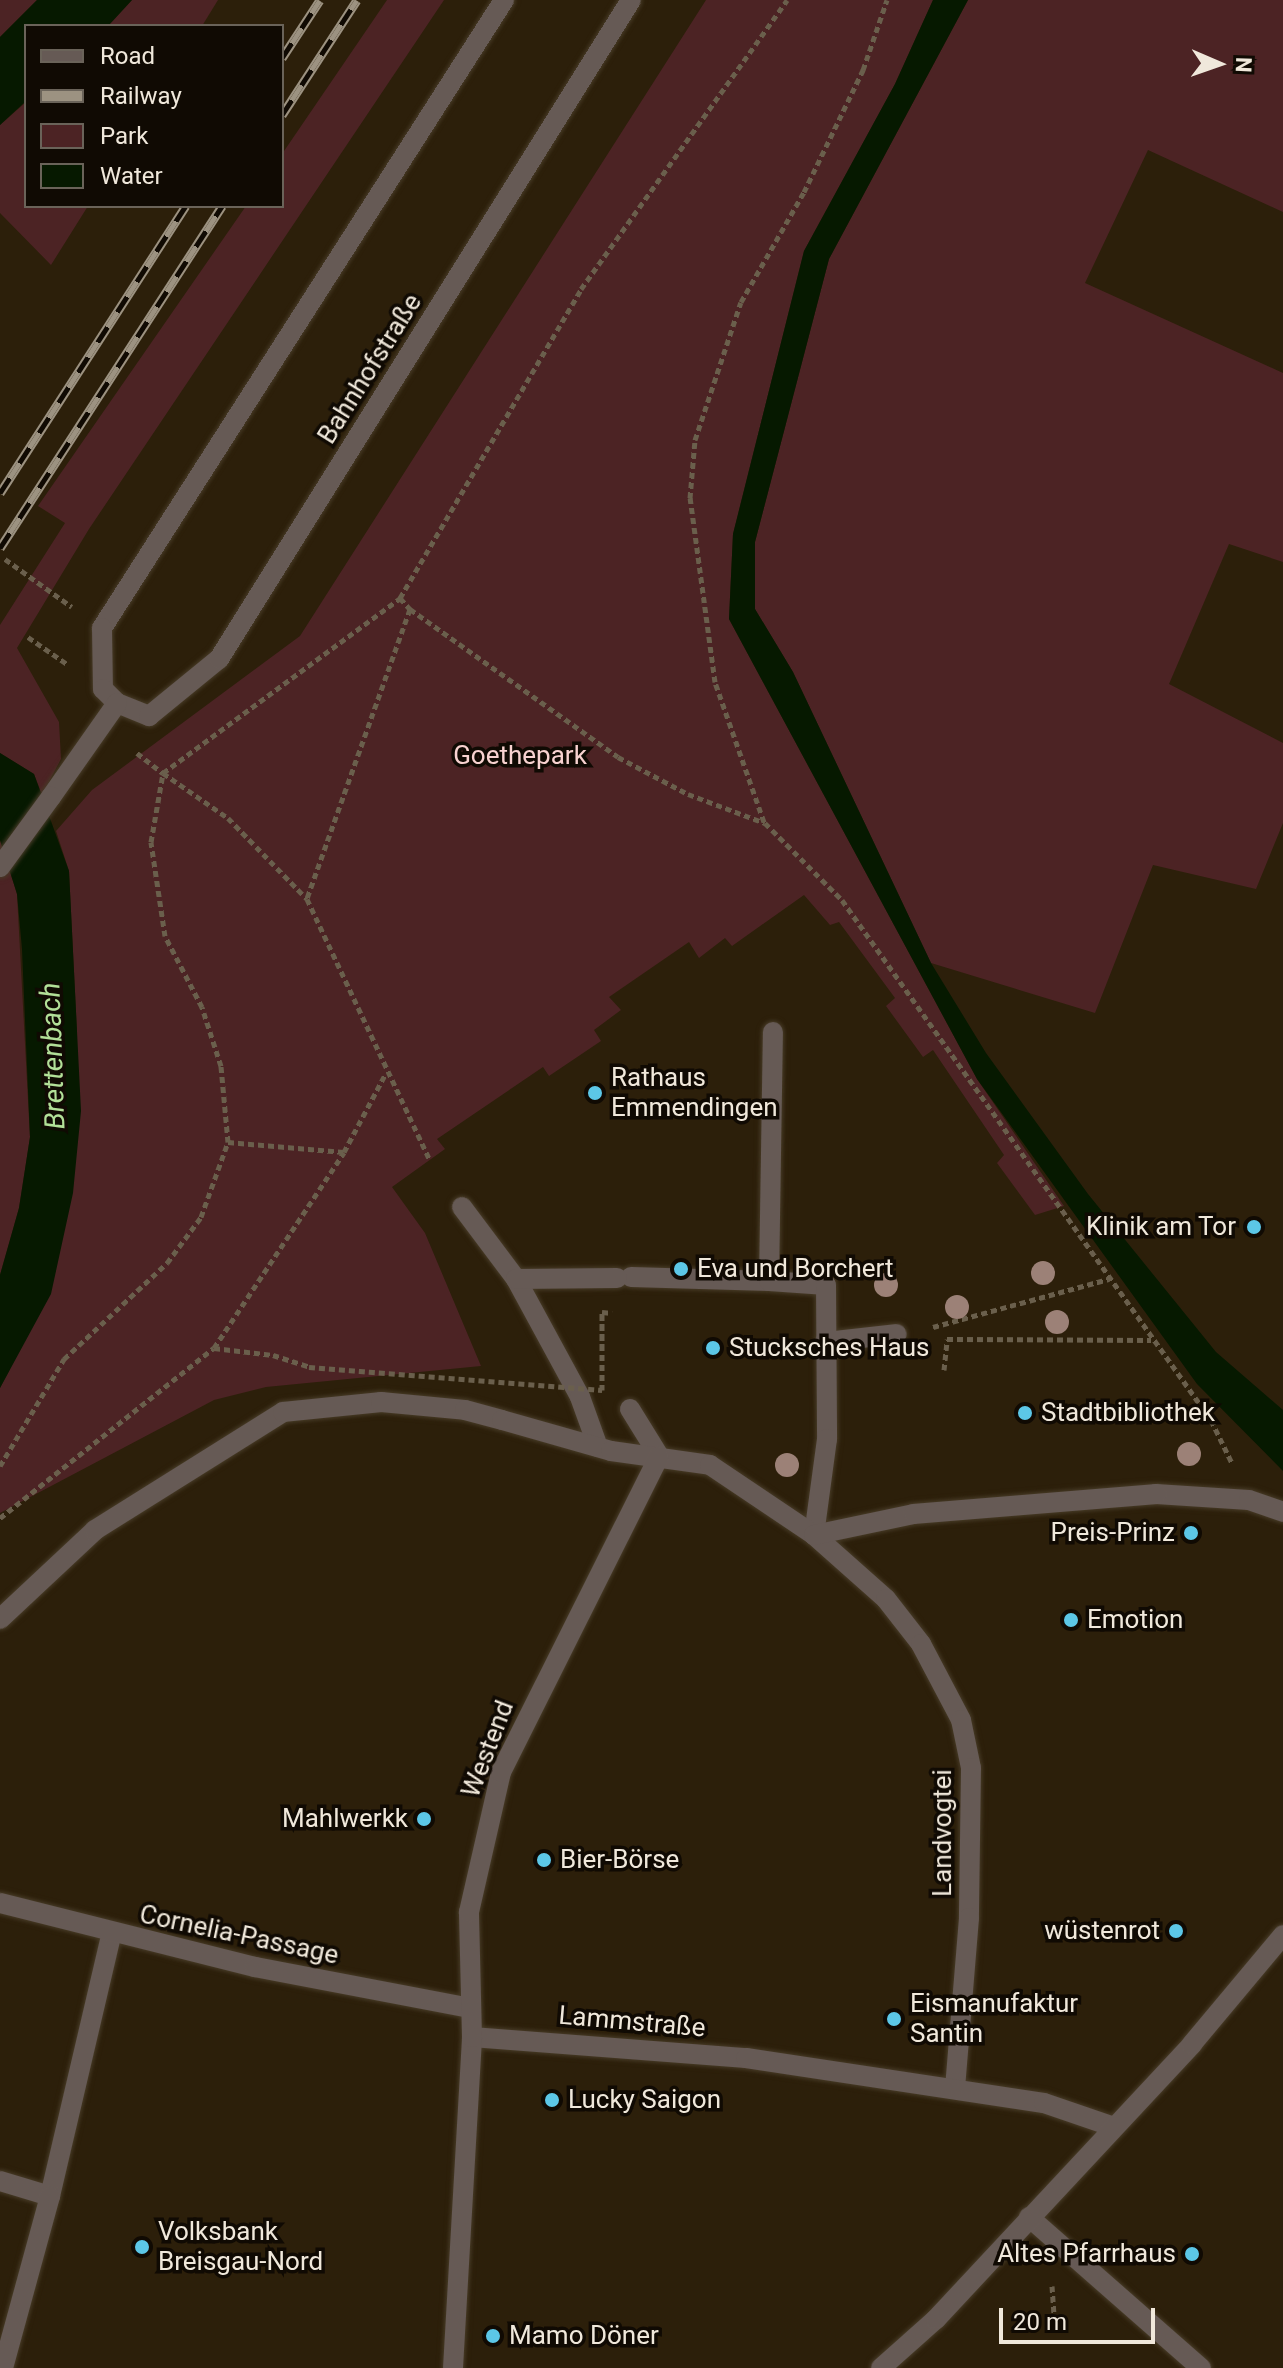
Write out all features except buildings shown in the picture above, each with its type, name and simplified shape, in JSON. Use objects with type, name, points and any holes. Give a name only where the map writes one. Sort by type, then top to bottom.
[{"type":"street","points":[[0,867],[117,703],[103,689],[102,628],[504,0]]},
{"type":"street","name":"Bahnhofstraße","points":[[117,703],[149,716],[219,659],[631,0]]},
{"type":"street","points":[[769,1281],[773,1032]]},
{"type":"street","points":[[462,1207],[516,1279],[580,1397],[598,1447]]},
{"type":"street","points":[[516,1279],[624,1278],[826,1285],[827,1439],[814,1535],[914,1514],[1156,1494],[1249,1500],[1283,1512]]},
{"type":"street","points":[[825,1342],[897,1334]]},
{"type":"street","name":"Landvogtei","points":[[0,1619],[95,1530],[283,1412],[381,1402],[465,1410],[598,1447],[710,1465],[814,1535],[886,1599],[921,1644],[961,1720],[971,1768],[969,1918],[955,2088]]},
{"type":"street","points":[[630,1409],[659,1456]]},
{"type":"street","name":"Westend","points":[[472,2037],[469,1912],[501,1772],[547,1673],[640,1503],[659,1456]]},
{"type":"street","name":"Cornelia-Passage","points":[[0,1903],[111,1935],[255,1967],[470,2008]]},
{"type":"street","points":[[3,2368],[50,2196],[111,1935]]},
{"type":"street","points":[[881,2368],[936,2319],[1111,2126],[1192,2044],[1283,1935]]},
{"type":"street","points":[[453,2368],[472,2037]]},
{"type":"street","name":"Lammstraße","points":[[472,2037],[746,2058],[1044,2103],[1111,2126]]},
{"type":"street","points":[[0,2181],[50,2196]]},
{"type":"street","points":[[1029,2217],[1201,2368]]},
{"type":"path","points":[[0,1466],[64,1359],[167,1263],[201,1217],[228,1142],[221,1066],[202,1007],[165,936],[151,842],[163,773],[400,598],[581,289],[787,0]]},
{"type":"path","points":[[765,823],[715,682],[690,498],[695,440],[741,302],[804,192],[863,70],[887,0]]},
{"type":"path","points":[[5,559],[50,592]]},
{"type":"path","points":[[400,598],[410,609],[618,757],[688,794],[765,823],[842,900],[1211,1420],[1249,1500]]},
{"type":"path","points":[[307,899],[410,609]]},
{"type":"path","points":[[97,733],[228,818],[307,899],[430,1160]]},
{"type":"path","points":[[0,1518],[214,1348],[344,1152],[386,1072]]},
{"type":"path","points":[[228,1142],[344,1152]]},
{"type":"path","points":[[897,1334],[1109,1279]]},
{"type":"path","points":[[214,1348],[273,1355],[309,1367],[602,1390],[602,1312],[612,1313]]},
{"type":"path","points":[[944,1370],[947,1339],[1152,1340]]},
{"type":"path","points":[[1052,2294],[1055,2325]]},
{"type":"green space","points":[[0,0],[37,0],[0,37]]},
{"type":"green space","points":[[132,0],[218,0],[203,24],[110,24]]},
{"type":"green space","points":[[387,0],[444,0],[89,529],[17,648],[59,722],[61,759],[42,795],[34,774],[0,753],[0,625],[65,523],[38,506],[245,208],[284,208],[284,151]]},
{"type":"green space","name":"Goethepark","points":[[706,0],[933,0],[895,84],[804,251],[733,534],[729,619],[977,1079],[1064,1206],[1035,1215],[997,1163],[1004,1155],[933,1050],[923,1057],[886,1006],[895,998],[839,922],[830,925],[804,895],[732,946],[725,938],[699,958],[689,942],[609,997],[621,1010],[594,1030],[601,1041],[549,1076],[543,1067],[437,1139],[445,1149],[392,1187],[425,1233],[481,1366],[266,1387],[214,1400],[0,1513],[0,1388],[9,1371],[77,1033],[69,871],[56,831],[92,790],[300,636]]},
{"type":"green space","points":[[968,0],[1283,0],[1283,212],[1148,150],[1085,283],[1283,373],[1283,562],[1229,544],[1169,684],[1283,743],[1283,823],[1256,889],[1153,865],[1095,1013],[931,963],[793,672],[755,609],[755,542],[829,259]]},
{"type":"green space","points":[[24,104],[24,208],[87,208],[51,265],[0,213],[0,125]]},
{"type":"green space","points":[[0,840],[17,894],[30,1137],[19,1208],[0,1275]]},
{"type":"water","points":[[37,0],[132,0],[110,24],[24,24],[24,103],[0,125],[0,37]]},
{"type":"water","points":[[933,0],[968,0],[829,259],[755,542],[755,609],[793,672],[931,963],[986,1053],[1088,1194],[1216,1352],[1283,1410],[1283,1471],[1197,1384],[977,1079],[729,619],[733,534],[804,251],[895,84]]},
{"type":"water","name":"Brettenbach","points":[[0,753],[34,774],[69,871],[81,1111],[73,1193],[51,1294],[0,1388],[0,1275],[19,1208],[30,1137],[17,894],[0,840]]},
{"type":"railway","points":[[284,55],[320,0]]},
{"type":"railway","points":[[284,112],[357,0]]},
{"type":"railway","points":[[0,493],[185,208]]},
{"type":"railway","points":[[0,548],[221,208]]},
{"type":"place","name":"Rathaus Emmendingen","points":[[595,1093]]},
{"type":"place","name":"Klinik am Tor","points":[[1254,1227]]},
{"type":"place","name":"Eva und Borchert","points":[[681,1269]]},
{"type":"place","name":"Stucksches Haus","points":[[713,1348]]},
{"type":"place","name":"Stadtbibliothek","points":[[1025,1413]]},
{"type":"place","name":"Preis-Prinz","points":[[1191,1533]]},
{"type":"place","name":"Emotion","points":[[1071,1620]]},
{"type":"place","name":"Mahlwerkk","points":[[424,1819]]},
{"type":"place","name":"Bier-Börse","points":[[544,1860]]},
{"type":"place","name":"wüstenrot","points":[[1176,1931]]},
{"type":"place","name":"Eismanufaktur Santin","points":[[894,2019]]},
{"type":"place","name":"Lucky Saigon","points":[[552,2100]]},
{"type":"place","name":"Volksbank Breisgau-Nord","points":[[142,2247]]},
{"type":"place","name":"Altes Pfarrhaus","points":[[1192,2254]]},
{"type":"place","name":"Mamo Döner","points":[[493,2336]]}]
